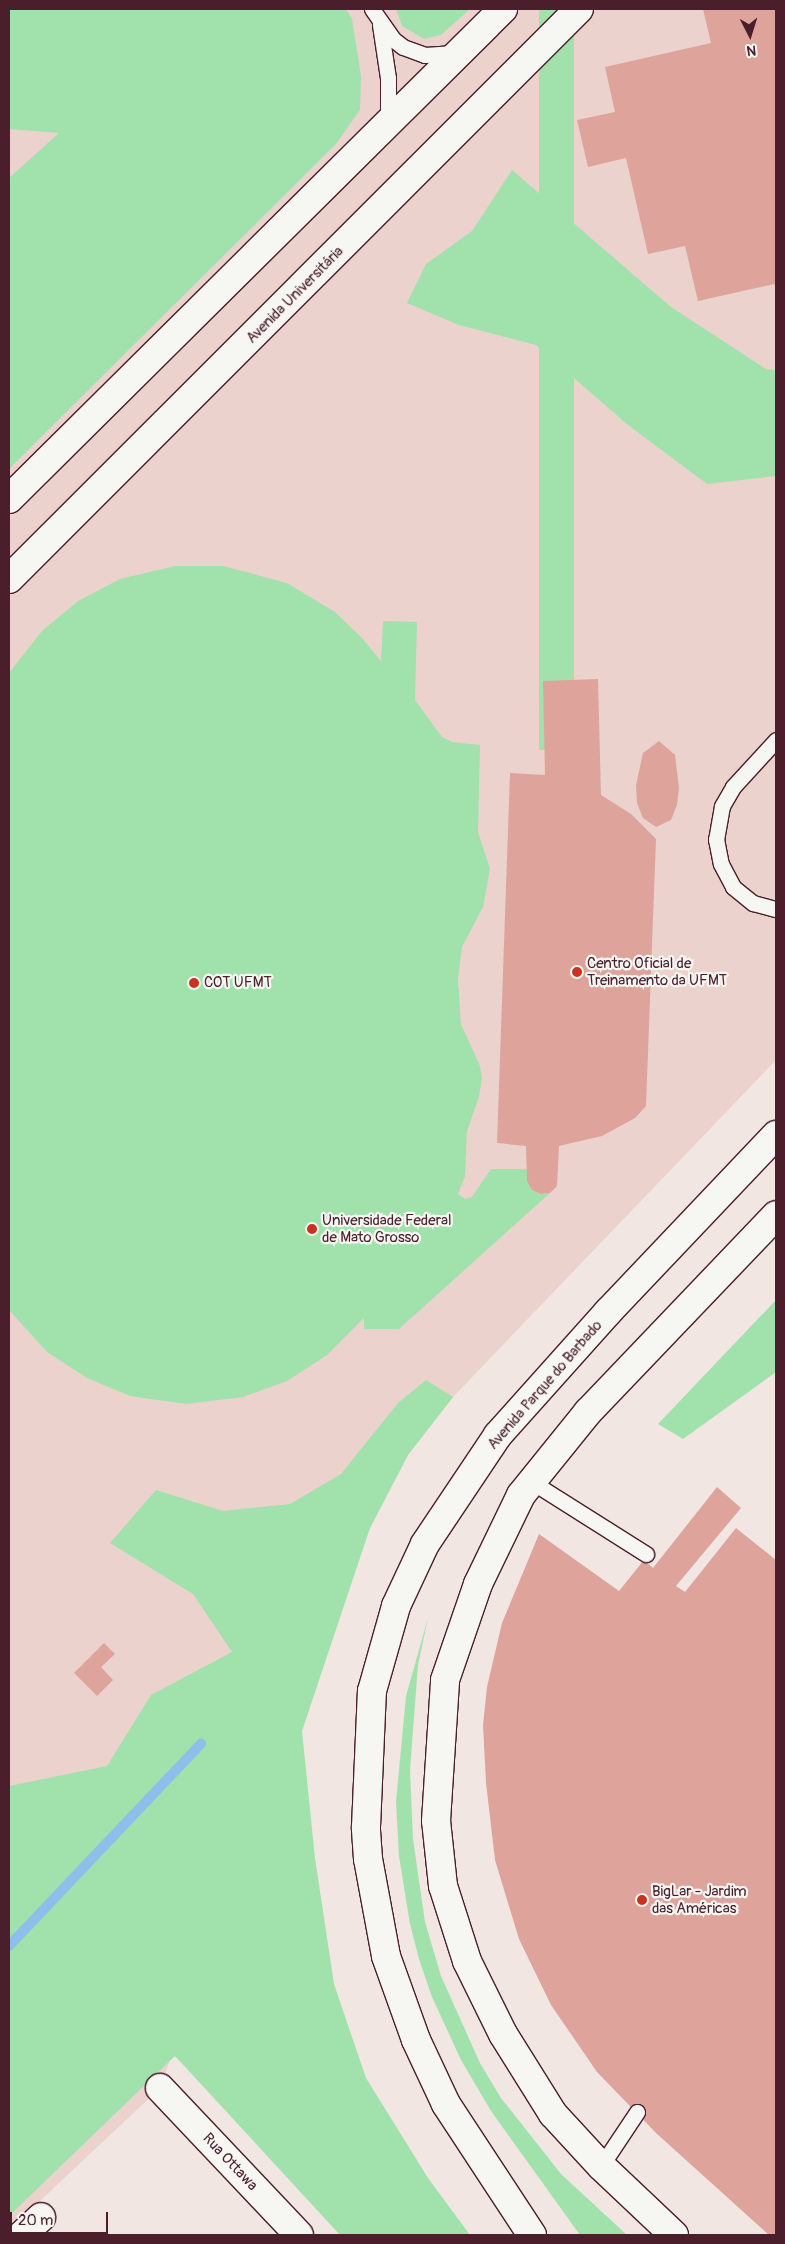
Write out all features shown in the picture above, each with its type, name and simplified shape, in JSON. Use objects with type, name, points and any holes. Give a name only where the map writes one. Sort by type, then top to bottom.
[{"type":"main road","points":[[9,499],[281,232],[388,122],[503,9]]},
{"type":"main road","name":"Avenida Universitária","points":[[9,579],[579,9]]},
{"type":"main road","name":"Avenida Parque do Barbado","points":[[532,2235],[446,2104],[416,2040],[386,1956],[368,1859],[366,1827],[372,1691],[396,1606],[425,1544],[498,1435],[608,1312],[776,1135]]},
{"type":"main road","points":[[674,2235],[601,2166],[553,2114],[525,2073],[467,1961],[443,1886],[436,1821],[445,1680],[478,1584],[521,1495],[588,1412],[776,1215]]},
{"type":"main road","name":"Rua Ottawa","points":[[160,2088],[299,2235]]},
{"type":"main road","points":[[22,2235],[41,2217]]},
{"type":"lane","points":[[375,14],[403,47],[425,55],[458,53]]},
{"type":"lane","points":[[375,14],[387,72],[388,122]]},
{"type":"lane","points":[[776,740],[733,787],[722,806],[716,839],[721,864],[733,887],[753,903],[776,909]]},
{"type":"lane","points":[[532,1482],[646,1554]]},
{"type":"lane","points":[[601,2166],[636,2112]]},
{"type":"shaded area","name":"Universidade Federal de Mato Grosso","points":[[9,9],[776,9],[776,1060],[453,1397],[408,1455],[370,1528],[274,1769],[160,2088],[9,2230]]},
{"type":"green space","points":[[9,9],[346,9],[352,19],[361,76],[360,110],[336,144],[9,469],[9,178],[59,133],[9,129]]},
{"type":"green space","points":[[396,9],[470,9],[441,35],[424,39],[402,26]]},
{"type":"green space","points":[[539,9],[574,9],[574,750],[539,750]]},
{"type":"green space","points":[[512,170],[671,307],[766,369],[776,370],[776,476],[707,484],[628,425],[536,345],[459,325],[407,303],[426,264],[472,231]]},
{"type":"green space","points":[[175,566],[223,566],[287,583],[335,612],[362,638],[381,661],[383,621],[417,622],[415,700],[442,737],[452,742],[480,745],[478,832],[490,869],[483,907],[462,947],[458,979],[461,1024],[480,1066],[482,1078],[479,1097],[467,1131],[465,1176],[458,1194],[465,1199],[472,1197],[491,1169],[527,1169],[532,1190],[541,1194],[550,1193],[399,1329],[364,1329],[364,1318],[327,1355],[287,1381],[243,1397],[186,1404],[130,1396],[87,1378],[47,1352],[9,1310],[9,673],[42,631],[78,601],[120,579]]},
{"type":"green space","points":[[776,1300],[776,1372],[683,1439],[658,1424]]},
{"type":"green space","points":[[426,1380],[453,1397],[408,1455],[370,1528],[302,1731],[315,1858],[334,1984],[366,2078],[428,2178],[470,2235],[340,2235],[175,2056],[9,2216],[9,1786],[107,1766],[151,1695],[232,1652],[193,1594],[110,1543],[156,1490],[223,1511],[290,1504],[341,1474],[398,1403]]},
{"type":"green space","points":[[428,1618],[418,1665],[410,1770],[413,1839],[425,1922],[441,1976],[480,2063],[501,2098],[561,2174],[627,2235],[580,2235],[491,2111],[461,2060],[432,1997],[419,1959],[410,1924],[399,1856],[396,1802],[406,1696]]},
{"type":"building","points":[[703,9],[776,9],[776,288],[774,284],[698,301],[685,246],[648,254],[626,158],[588,167],[577,120],[615,112],[605,67],[711,43]]},
{"type":"building","name":"Centro Oficial de Treinamento da UFMT","points":[[598,679],[601,795],[631,814],[656,839],[646,1106],[635,1118],[602,1136],[559,1146],[557,1186],[550,1193],[541,1194],[532,1190],[527,1181],[526,1146],[497,1143],[510,773],[545,775],[543,681]]},
{"type":"building","points":[[659,741],[675,755],[679,788],[677,805],[671,820],[656,827],[643,818],[637,803],[636,785],[643,753]]},
{"type":"building","name":"BigLar - Jardim das Américas","points":[[717,1487],[741,1508],[676,1586],[685,1592],[736,1528],[776,1560],[776,2235],[769,2235],[656,2133],[597,2072],[551,2005],[519,1939],[495,1860],[486,1783],[483,1725],[487,1687],[502,1623],[539,1534],[619,1591],[644,1560],[653,1568]]},
{"type":"building","points":[[104,1643],[115,1654],[101,1667],[113,1680],[97,1696],[74,1673]]},
{"type":"waterway","points":[[9,1946],[201,1744]]},
{"type":"place","name":"Centro Oficial de Treinamento da UFMT","points":[[577,972]]},
{"type":"place","name":"COT UFMT","points":[[194,983]]},
{"type":"place","name":"Universidade Federal de Mato Grosso","points":[[312,1229]]},
{"type":"place","name":"BigLar - Jardim das Américas","points":[[642,1900]]}]
